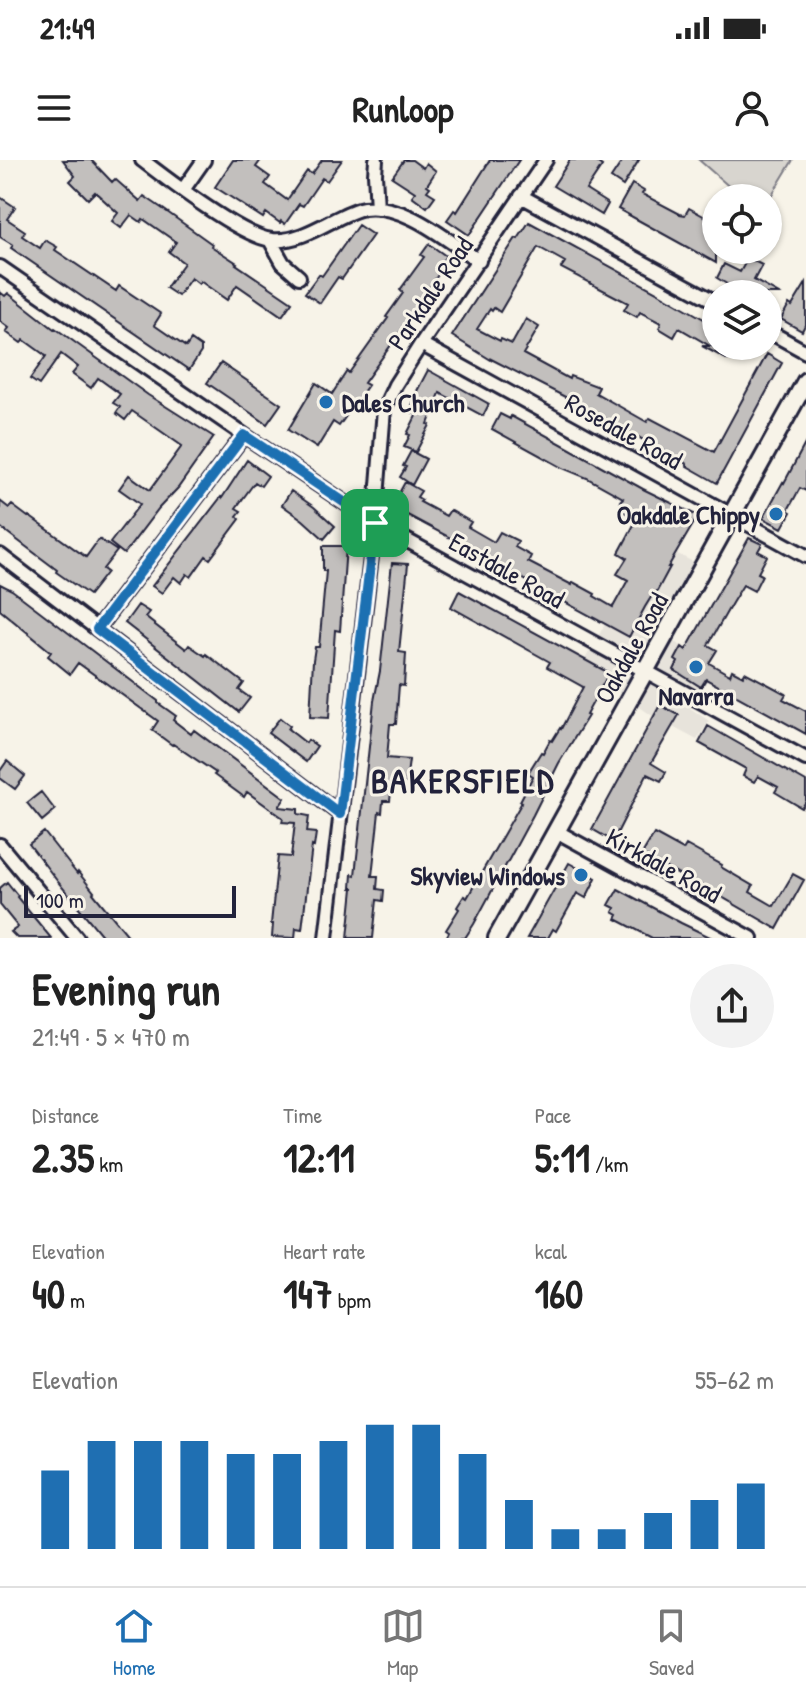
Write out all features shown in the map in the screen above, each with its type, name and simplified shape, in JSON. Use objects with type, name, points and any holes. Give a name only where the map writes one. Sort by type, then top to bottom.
[{"type":"street","points":[[142,160],[247,231],[270,240],[298,236],[362,208],[377,208],[399,211],[412,217],[479,261]]},
{"type":"street","points":[[183,190],[204,160]]},
{"type":"street","points":[[376,160],[377,208]]},
{"type":"street","name":"Parkdale Road","points":[[326,938],[375,523],[384,409],[421,344],[546,160]]},
{"type":"street","points":[[521,196],[702,294]]},
{"type":"street","points":[[270,240],[283,263],[299,277]]},
{"type":"street","name":"Eastdale Road","points":[[0,267],[375,523],[806,759]]},
{"type":"street","points":[[782,339],[806,352]]},
{"type":"street","name":"Rosedale Road","points":[[421,344],[806,556]]},
{"type":"street","name":"Oakdale Road","points":[[497,938],[806,381]]},
{"type":"street","points":[[97,629],[244,435]]},
{"type":"street","points":[[0,555],[340,814]]},
{"type":"street","name":"Kirkdale Road","points":[[556,831],[751,938]]},
{"type":"street","points":[[0,845],[77,938]]},
{"type":"shaded area","points":[[699,160],[793,160],[778,184],[726,184]]},
{"type":"shaded area","points":[[657,533],[670,550],[695,563],[659,633],[716,666],[690,708],[709,721],[697,740],[654,717],[580,668]]},
{"type":"building","points":[[63,160],[91,160],[112,182],[115,179],[140,201],[144,196],[292,302],[282,316],[237,285],[227,300],[191,278],[178,296],[166,288],[184,263],[169,252],[176,242],[143,219],[141,222],[131,215],[121,228],[112,221],[118,213],[95,192],[88,199],[70,181],[75,176]]},
{"type":"building","points":[[233,160],[261,160],[256,167],[270,177],[265,184],[287,200],[307,171],[312,174],[322,160],[342,160],[327,181],[322,178],[303,206],[299,204],[285,224],[266,213],[263,218],[215,187]]},
{"type":"building","points":[[404,160],[412,160],[423,168],[426,163],[436,171],[427,185],[430,187],[427,191],[435,196],[427,207],[412,196],[415,192],[392,177]]},
{"type":"building","points":[[490,160],[519,160],[469,235],[447,220],[454,210],[457,212]]},
{"type":"building","points":[[570,160],[594,160],[602,166],[586,190],[608,204],[602,215],[553,186]]},
{"type":"building","points":[[623,160],[639,160],[623,186],[611,178]]},
{"type":"building","points":[[632,184],[644,191],[642,194],[680,214],[685,215],[689,208],[702,215],[702,255],[618,209]]},
{"type":"building","points":[[0,197],[15,207],[7,219],[25,231],[22,236],[40,248],[45,240],[57,247],[55,250],[116,291],[119,286],[161,314],[154,325],[186,347],[191,340],[201,347],[189,370],[11,248],[13,245],[0,237]]},
{"type":"building","points":[[529,222],[702,318],[702,341],[679,328],[674,337],[659,328],[661,323],[640,312],[637,317],[624,310],[628,303],[561,268],[565,262],[538,247],[500,312],[490,309],[477,329],[512,344],[526,319],[539,327],[523,354],[569,379],[570,376],[599,387],[596,393],[647,422],[650,418],[714,452],[764,360],[782,363],[717,483],[452,336]]},
{"type":"building","points":[[358,225],[373,235],[342,279],[338,277],[320,303],[305,293],[319,274],[322,276]]},
{"type":"building","points":[[429,244],[446,256],[440,264],[444,266],[364,383],[368,385],[339,426],[333,422],[317,448],[288,430],[316,383],[332,394],[347,371],[349,373],[388,318],[403,293],[400,290],[424,257],[421,255]]},
{"type":"building","points":[[724,264],[740,272],[745,264],[762,265],[754,280],[717,278]]},
{"type":"building","points":[[806,283],[806,323],[802,331],[782,320],[789,304],[792,306]]},
{"type":"building","points":[[0,292],[5,296],[8,293],[148,395],[214,437],[178,488],[124,554],[110,543],[140,504],[119,489],[129,475],[150,490],[182,446],[132,411],[125,420],[116,413],[120,407],[113,403],[120,394],[98,378],[91,388],[72,374],[78,367],[61,354],[39,385],[30,379],[46,356],[24,340],[21,343],[6,332],[9,328],[0,321]]},
{"type":"building","points":[[221,363],[281,404],[267,424],[207,383]]},
{"type":"building","points":[[428,370],[489,404],[483,416],[440,393],[430,425],[416,452],[404,447],[417,414],[410,412]]},
{"type":"building","points":[[500,414],[510,419],[511,416],[698,516],[629,637],[396,509],[402,497],[398,495],[405,482],[421,491],[417,497],[422,500],[420,502],[446,516],[450,510],[471,522],[468,527],[494,542],[500,532],[518,541],[515,547],[531,556],[528,562],[572,585],[573,582],[613,607],[628,580],[617,574],[627,558],[619,553],[637,519],[624,512],[620,501],[623,498],[492,429]]},
{"type":"building","points":[[806,442],[806,491],[800,488],[782,528],[763,518]]},
{"type":"building","points":[[411,451],[426,459],[412,485],[400,477]]},
{"type":"building","points":[[247,460],[268,476],[261,486],[255,482],[236,508],[241,511],[237,516],[240,519],[210,559],[206,556],[191,577],[187,574],[181,583],[174,577],[162,593],[152,586],[222,498]]},
{"type":"building","points":[[291,491],[335,526],[324,539],[282,505]]},
{"type":"building","points":[[0,501],[29,516],[86,557],[99,539],[117,551],[103,569],[107,572],[89,595],[0,527]]},
{"type":"building","points":[[749,538],[762,544],[758,551],[767,556],[758,573],[762,575],[754,591],[743,585],[732,603],[708,645],[717,650],[709,663],[730,675],[732,670],[743,676],[745,672],[786,694],[783,699],[806,711],[806,734],[706,679],[701,687],[674,670],[682,647],[686,650]]},
{"type":"building","points":[[323,546],[346,546],[340,631],[335,630],[329,718],[310,717],[313,660],[315,647],[319,647],[326,571],[323,571]]},
{"type":"building","points":[[392,563],[408,564],[399,652],[406,653],[404,686],[399,685],[396,724],[390,724],[387,758],[409,760],[406,783],[392,783],[390,801],[383,801],[382,813],[379,812],[372,876],[378,876],[377,889],[384,890],[383,901],[377,900],[373,938],[348,938],[352,874],[355,875]]},
{"type":"building","points":[[0,584],[158,701],[176,716],[173,720],[191,734],[194,730],[285,798],[279,807],[298,809],[298,814],[309,816],[307,832],[316,833],[302,929],[296,928],[295,938],[272,937],[271,924],[278,856],[291,857],[295,823],[282,822],[283,818],[247,792],[244,797],[214,775],[216,773],[172,745],[152,730],[158,721],[78,663],[70,674],[48,656],[51,652],[0,610]]},
{"type":"building","points":[[459,591],[609,673],[474,924],[465,938],[446,938],[449,932],[446,930],[459,909],[457,907],[464,896],[467,898],[522,802],[533,776],[528,773],[561,729],[583,687],[547,667],[550,662],[451,607]]},
{"type":"building","points":[[138,605],[149,612],[145,617],[186,649],[189,645],[206,654],[244,683],[239,690],[250,698],[239,712],[125,623]]},
{"type":"building","points":[[660,705],[679,715],[651,763],[666,772],[661,781],[647,774],[613,841],[592,829]]},
{"type":"building","points":[[280,718],[306,743],[308,740],[317,746],[306,762],[268,733]]},
{"type":"building","points":[[708,726],[806,782],[806,801],[802,808],[775,792],[778,787],[758,776],[754,782],[743,776],[746,769],[699,743]]},
{"type":"building","points":[[7,761],[25,776],[15,789],[0,778],[0,771]]},
{"type":"building","points":[[41,792],[55,810],[42,821],[27,803]]},
{"type":"building","points":[[44,832],[130,938],[104,938],[58,882],[29,844]]},
{"type":"building","points":[[654,834],[683,850],[686,845],[722,865],[753,886],[750,892],[774,906],[793,874],[804,880],[777,929],[642,854]]},
{"type":"building","points":[[569,863],[596,878],[586,898],[577,893],[556,931],[553,929],[548,938],[527,938]]},
{"type":"building","points":[[7,882],[51,938],[17,938],[11,932],[18,927],[0,905],[0,888]]},
{"type":"building","points":[[618,889],[712,938],[652,938],[616,919],[615,908],[609,905]]},
{"type":"place","name":"Dales Church","points":[[326,402]]},
{"type":"place","name":"Oakdale Chippy","points":[[776,514]]},
{"type":"place","name":"Navarra","points":[[696,667]]},
{"type":"place","name":"Skyview Windows","points":[[581,875]]},
{"type":"district","name":"BAKERSFIELD","points":[[463,781]]},
{"type":"route","points":[[244,435],[375,523],[340,814],[97,629],[244,435]]}]
